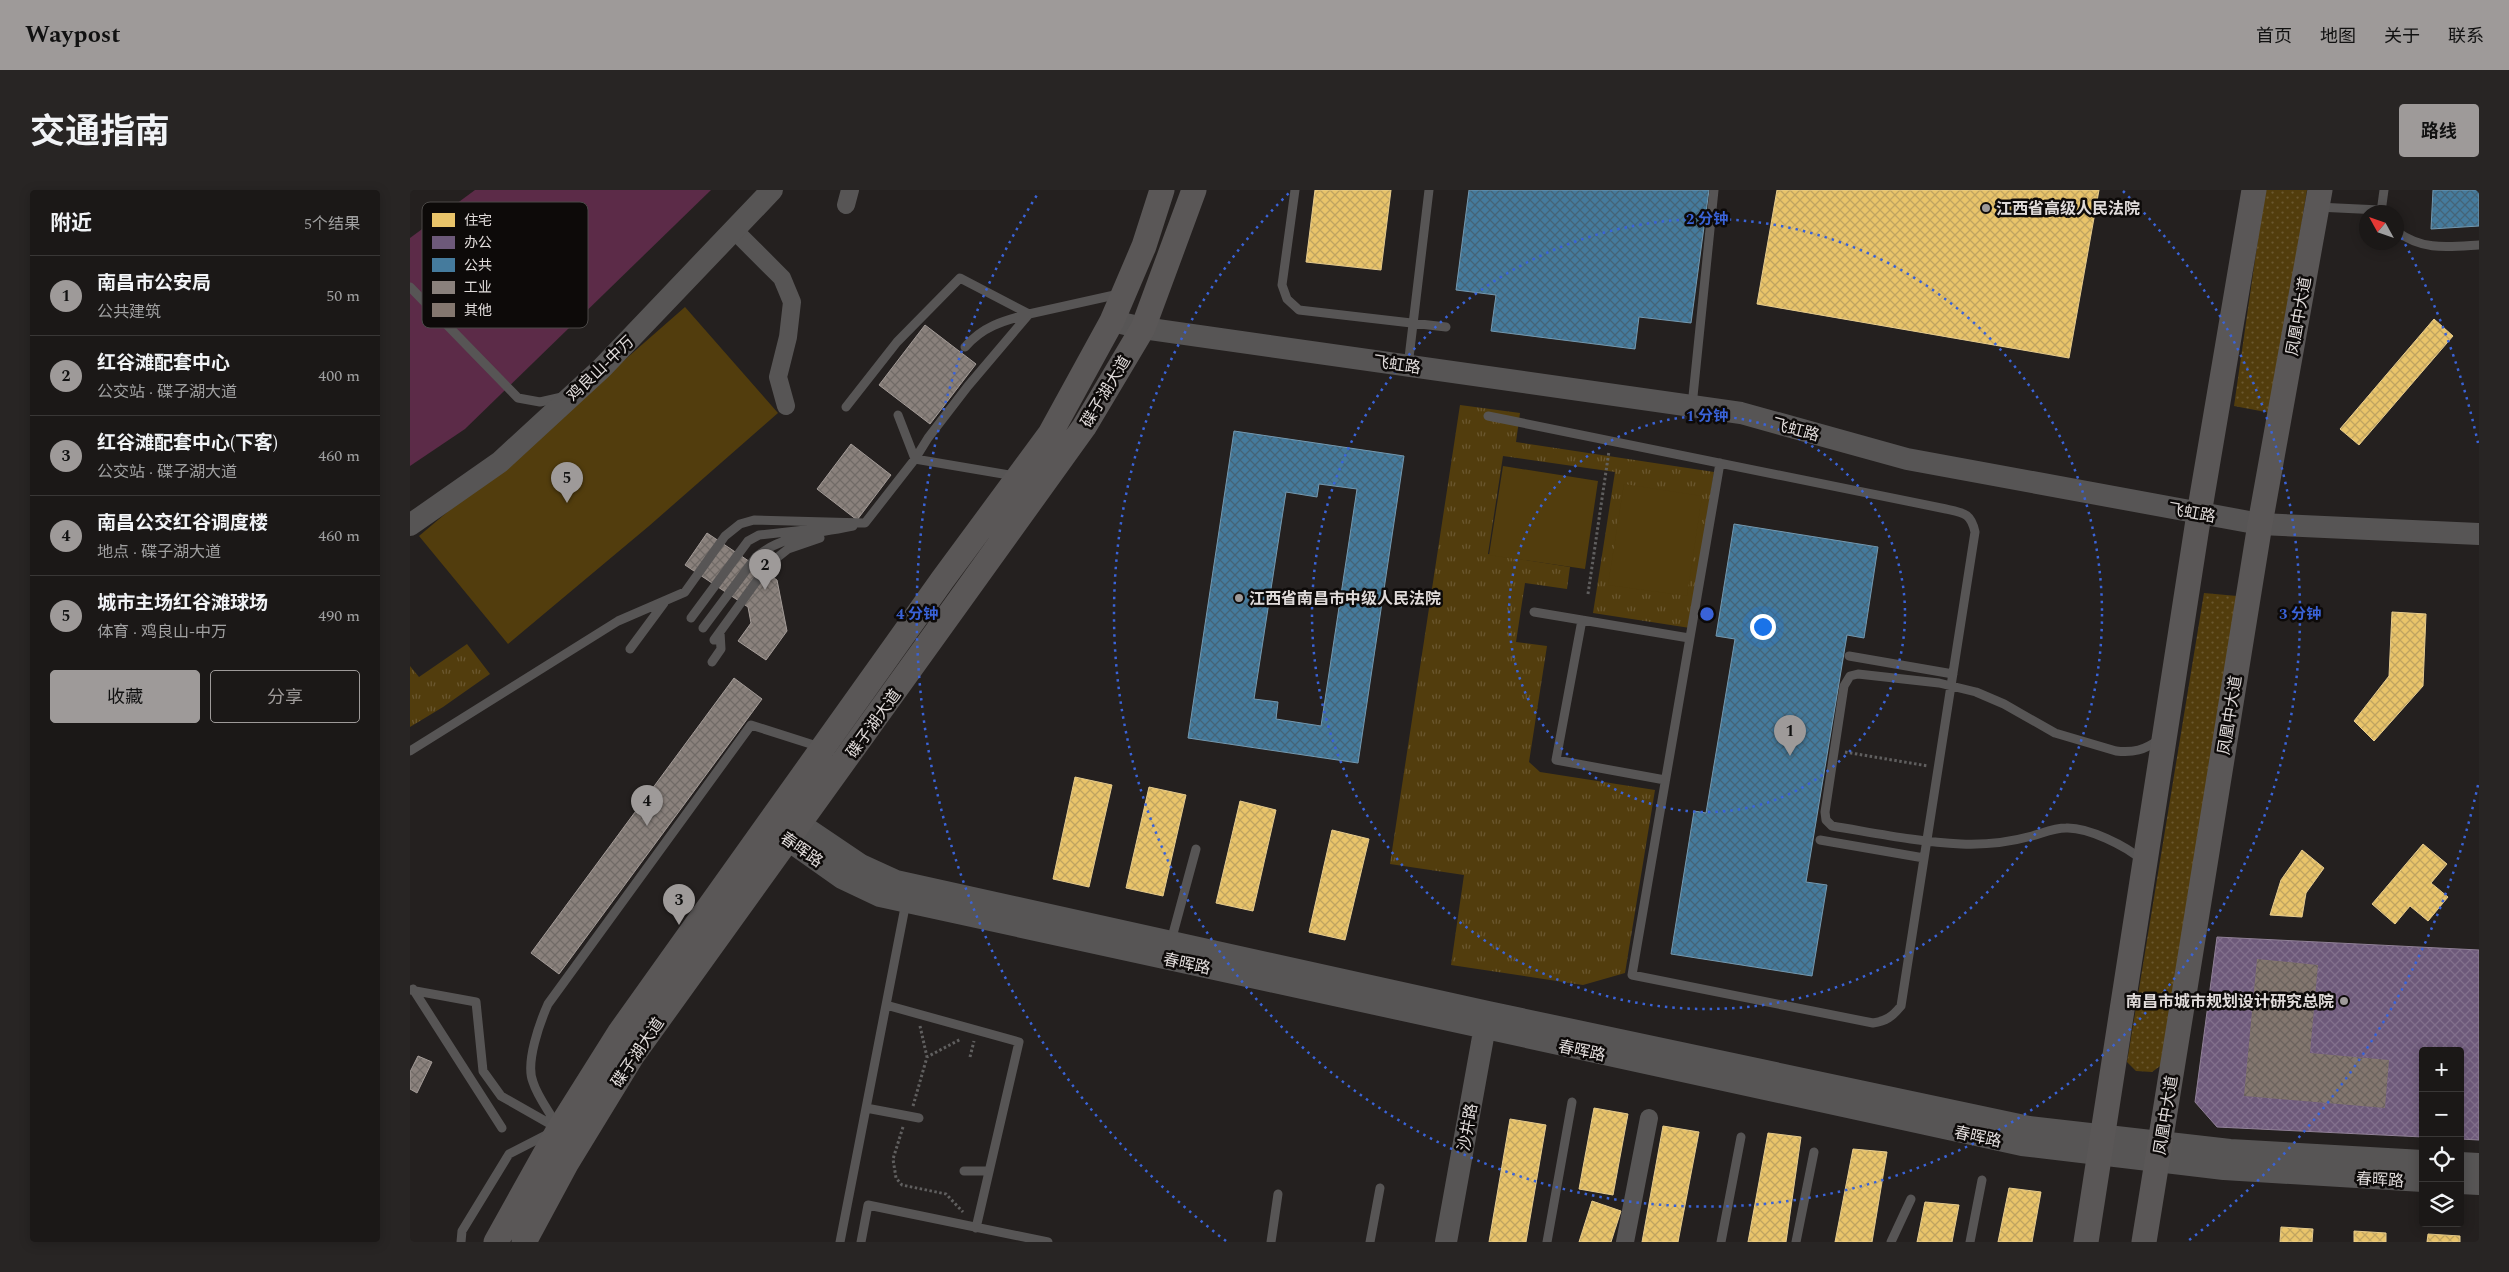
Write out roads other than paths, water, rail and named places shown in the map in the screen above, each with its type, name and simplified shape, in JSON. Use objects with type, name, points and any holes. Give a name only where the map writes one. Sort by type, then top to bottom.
[{"type":"main road","name":"碟子湖大道","points":[[496,1242],[559,1129],[620,1032],[822,747],[1050,434],[1112,321],[1144,246],[1162,190]]},
{"type":"main road","name":"碟子湖大道","points":[[524,1242],[566,1164],[632,1056],[1084,427],[1143,328],[1194,190]]},
{"type":"main road","points":[[2086,1242],[2199,514],[2254,190]]},
{"type":"main road","name":"凤凰中大道","points":[[2144,1242],[2260,524],[2319,199]]},
{"type":"street","name":"鸡良山-中万","points":[[410,525],[500,462],[574,394],[602,368],[772,190]]},
{"type":"street","points":[[734,230],[782,278],[792,302],[788,337],[778,377],[786,406]]},
{"type":"street","name":"飞虹路","points":[[1112,321],[1143,328],[1740,413],[1907,459],[2260,524],[2479,534]]},
{"type":"street","name":"春晖路","points":[[773,817],[794,832],[842,878],[880,896],[906,902],[1487,1020],[2029,1127],[2101,1146],[2158,1153],[2224,1170],[2419,1181]]},
{"type":"street","name":"春晖路","points":[[794,832],[896,881],[1171,942],[1487,1020]]},
{"type":"street","name":"沙井路","points":[[1446,1242],[1487,1020]]},
{"type":"street","points":[[1625,1242],[1648,1118]]},
{"type":"street","name":"春晖路","points":[[2158,1153],[2230,1150],[2419,1161]]},
{"type":"street","points":[[2464,1163],[2479,1164]]},
{"type":"street","points":[[2464,1183],[2479,1184]]},
{"type":"lane","points":[[1295,190],[1282,285],[1288,299],[1299,310],[1446,327]]},
{"type":"lane","points":[[1408,366],[1429,190]]},
{"type":"lane","points":[[1692,406],[1714,190]]},
{"type":"lane","points":[[2381,205],[2384,190]]},
{"type":"lane","points":[[2319,199],[2359,207]]},
{"type":"lane","points":[[2404,237],[2435,248],[2479,245]]},
{"type":"lane","points":[[2435,248],[2479,240]]},
{"type":"lane","points":[[846,407],[896,342],[960,278],[1030,314]]},
{"type":"lane","points":[[410,287],[422,299]]},
{"type":"lane","points":[[965,347],[975,336],[992,324],[1124,293]]},
{"type":"lane","points":[[714,640],[769,564],[788,549],[865,523],[915,459],[928,438],[968,386],[1030,314]]},
{"type":"lane","points":[[450,328],[518,398],[540,402],[574,394]]},
{"type":"lane","points":[[898,415],[915,459]]},
{"type":"lane","points":[[1488,416],[1720,463],[1965,514],[1972,521],[1975,532],[1939,767],[1923,840],[1924,858],[1901,1006],[1885,1021],[1873,1023],[1632,975],[1720,463]]},
{"type":"lane","points":[[915,459],[1018,477]]},
{"type":"lane","points":[[410,751],[618,622],[685,592],[725,536],[740,524],[754,520],[865,523]]},
{"type":"lane","points":[[690,618],[748,541],[759,534],[865,523]]},
{"type":"lane","points":[[703,628],[756,557],[766,548],[782,542],[865,523]]},
{"type":"lane","points":[[630,649],[665,601]]},
{"type":"lane","points":[[1534,612],[1690,638]]},
{"type":"lane","points":[[1582,620],[1556,760],[1665,780]]},
{"type":"lane","points":[[712,662],[721,649],[720,632]]},
{"type":"lane","points":[[1849,656],[1953,674]]},
{"type":"lane","points":[[2145,863],[2134,853],[2104,838],[2066,828],[1982,844],[1923,840],[1832,826],[1826,820],[1825,812],[1844,686],[1850,676],[1858,674],[1939,683],[1976,692],[2004,704],[2055,733],[2116,751],[2126,752],[2147,749],[2166,733]]},
{"type":"lane","points":[[559,1129],[532,1081],[532,1055],[537,1030],[548,1004],[751,725],[822,747]]},
{"type":"lane","points":[[1820,840],[1924,858]]},
{"type":"lane","points":[[1171,942],[1196,849]]},
{"type":"lane","points":[[840,1242],[906,902]]},
{"type":"lane","points":[[412,989],[476,1002],[484,1071],[501,1096],[559,1129]]},
{"type":"lane","points":[[412,989],[502,1128]]},
{"type":"lane","points":[[886,1005],[1019,1042],[976,1228]]},
{"type":"lane","points":[[1546,1242],[1572,1102]]},
{"type":"lane","points":[[866,1108],[915,1117]]},
{"type":"lane","points":[[461,1242],[462,1231],[509,1154],[559,1129]]},
{"type":"lane","points":[[1721,1242],[1741,1138]]},
{"type":"lane","points":[[1796,1242],[1814,1152]]},
{"type":"lane","points":[[964,1171],[989,1171]]},
{"type":"lane","points":[[1970,1242],[1982,1180]]},
{"type":"lane","points":[[1370,1242],[1380,1188]]},
{"type":"lane","points":[[1271,1242],[1278,1194]]},
{"type":"lane","points":[[1892,1242],[1911,1199]]},
{"type":"lane","points":[[861,1242],[868,1205],[1048,1242]]},
{"type":"place","name":"江西省高级人民法院","points":[[1986,208]]},
{"type":"place","name":"城市主场红谷滩球场","points":[[567,503]]},
{"type":"place","name":"红谷滩配套中心","points":[[765,590]]},
{"type":"place","name":"江西省南昌市中级人民法院","points":[[1239,598]]},
{"type":"place","name":"南昌市公安局","points":[[1790,756]]},
{"type":"place","name":"南昌公交红谷调度楼","points":[[647,826]]},
{"type":"place","name":"红谷滩配套中心(下客)","points":[[679,925]]},
{"type":"place","name":"南昌市城市规划设计研究总院","points":[[2344,1001]]}]
